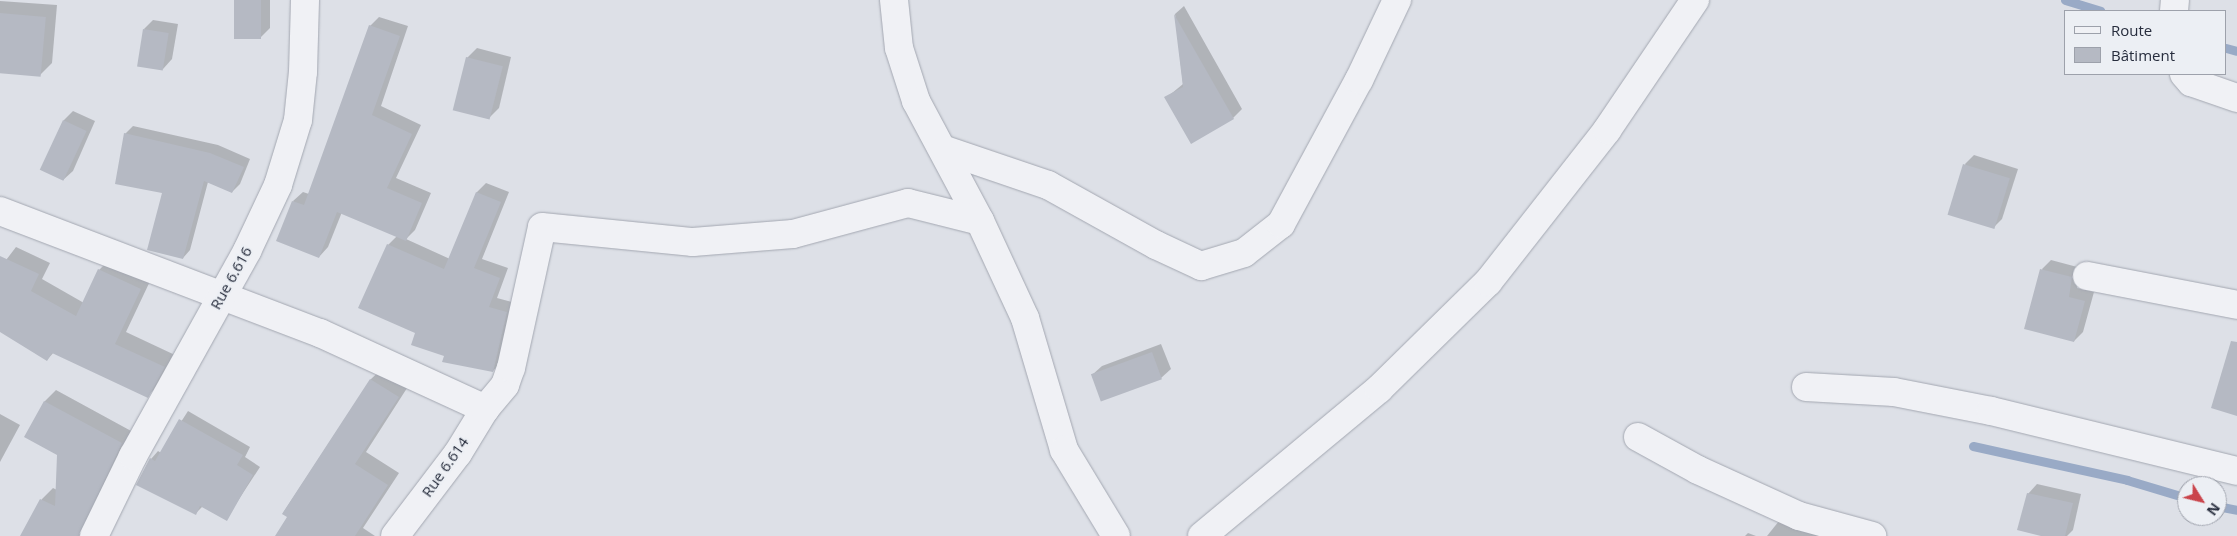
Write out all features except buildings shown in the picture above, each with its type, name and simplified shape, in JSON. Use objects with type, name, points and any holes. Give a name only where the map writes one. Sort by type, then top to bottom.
[{"type":"street","name":"Rue 6.616","points":[[94,536],[133,456],[222,296],[278,185],[298,120],[303,72],[305,0]]},
{"type":"street","points":[[894,0],[899,48],[916,101],[944,150],[980,221],[1025,318],[1064,450],[1116,536]]},
{"type":"street","points":[[944,150],[1048,185],[1156,245],[1201,266],[1244,253],[1281,224],[1359,80],[1397,0]]},
{"type":"street","points":[[1202,536],[1379,389],[1488,282],[1607,130],[1695,0]]},
{"type":"street","points":[[2185,75],[2192,82],[2237,98]]},
{"type":"street","name":"Rue 6.614","points":[[394,536],[458,453],[478,406],[505,385],[511,368],[542,227],[693,242],[793,234],[908,203],[980,221]]},
{"type":"street","points":[[0,211],[320,333],[478,406]]},
{"type":"street","points":[[2087,276],[2237,305]]},
{"type":"street","points":[[1806,387],[1894,392],[2237,470]]},
{"type":"street","points":[[1638,437],[1698,470],[1799,516],[1872,536]]},
{"type":"waterway","points":[[2065,0],[2097,10]]},
{"type":"waterway","points":[[2227,48],[2237,51]]},
{"type":"waterway","points":[[1973,446],[2127,480],[2177,495]]},
{"type":"waterway","points":[[2227,508],[2237,510]]}]
